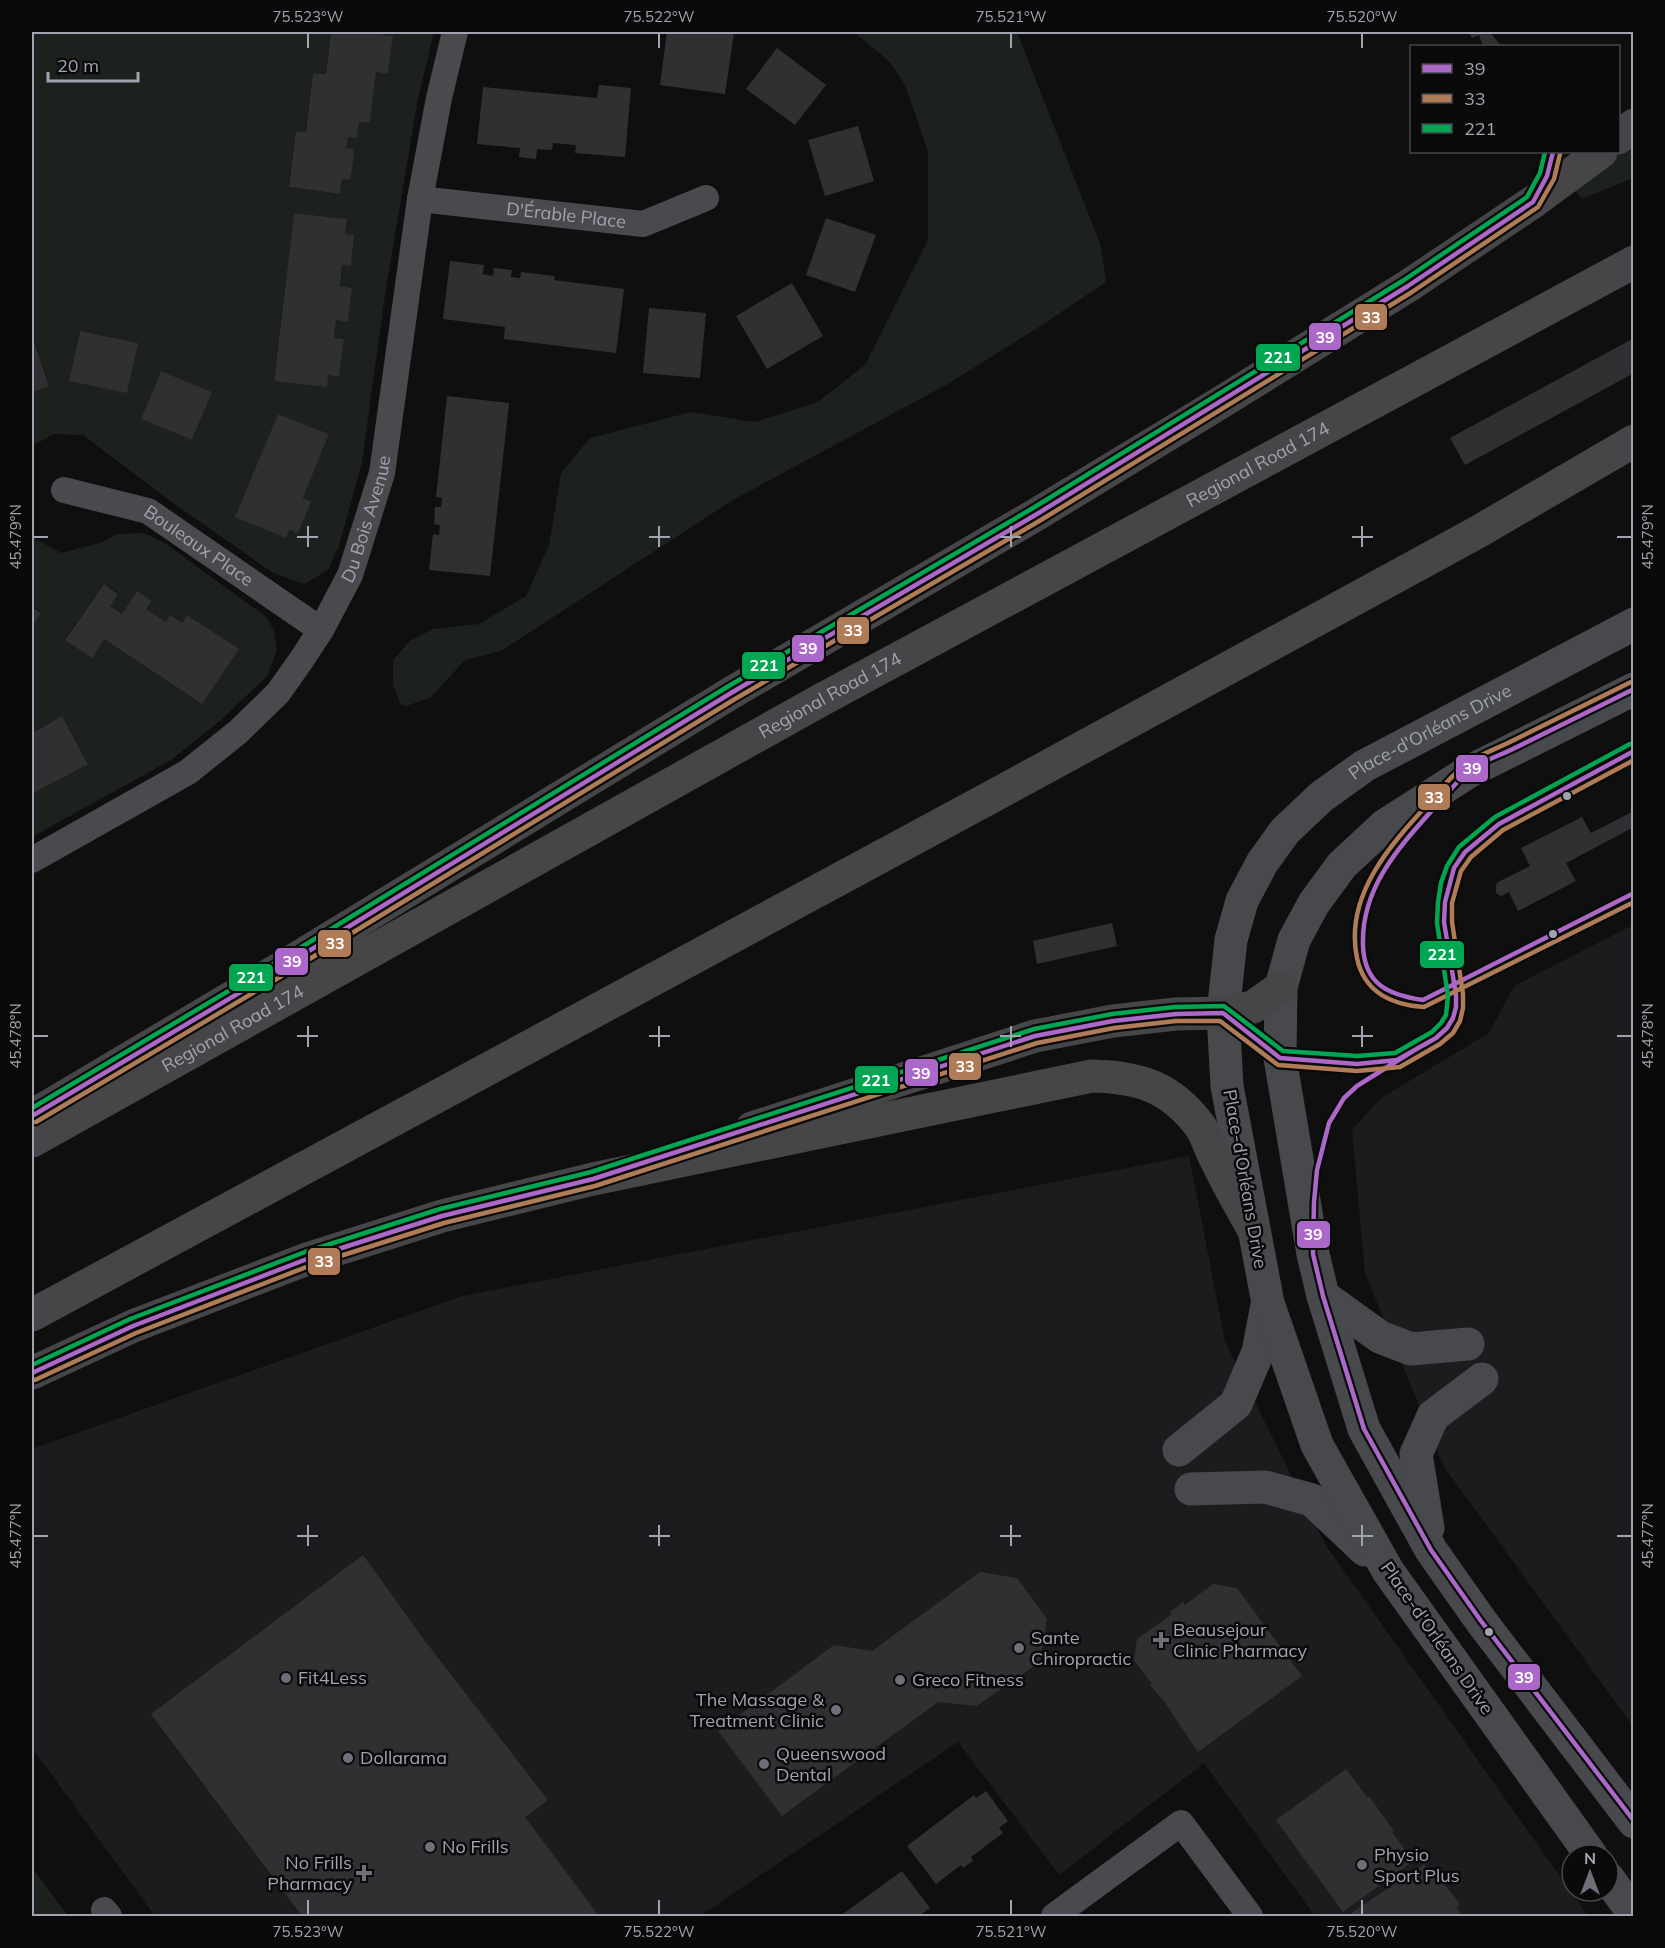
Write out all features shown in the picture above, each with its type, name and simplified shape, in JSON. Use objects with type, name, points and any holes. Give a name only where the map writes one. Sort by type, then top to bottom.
[{"type":"highway","points":[[1620,136],[1634,125]]},
{"type":"highway","points":[[32,1116],[291,962],[731,693],[1037,514],[1215,406],[1408,286],[1540,197],[1600,153]]},
{"type":"highway","points":[[821,700],[981,599],[1634,242]]},
{"type":"highway","name":"Regional Road 174","points":[[32,1141],[821,700],[1634,262]]},
{"type":"highway","points":[[32,1315],[1027,778],[1476,533],[1634,441]]},
{"type":"highway","points":[[593,1179],[1035,1036],[1113,1021],[1176,1014],[1223,1013],[1253,1007],[1281,987]]},
{"type":"highway","points":[[32,1373],[133,1326],[307,1259],[442,1216],[593,1179],[1092,1076],[1118,1077],[1144,1082],[1170,1095],[1201,1127],[1253,1229]]},
{"type":"main road","name":"Place-d'Orléans Drive","points":[[1583,1843],[1388,1571],[1317,1444],[1268,1303],[1227,1086],[1223,1013],[1231,940],[1242,901],[1262,863],[1285,831],[1321,797],[1364,766],[1634,624]]},
{"type":"main road","points":[[1634,689],[1468,771],[1384,826],[1342,865],[1314,903],[1294,940],[1281,987],[1280,1058],[1313,1254],[1323,1296],[1365,1429],[1431,1551],[1481,1622],[1634,1822]]},
{"type":"main road","points":[[1323,1296],[1380,1337],[1411,1349],[1468,1344]]},
{"type":"main road","points":[[1179,1450],[1236,1404],[1258,1352],[1268,1303]]},
{"type":"main road","points":[[1431,1551],[1416,1454],[1433,1416],[1482,1379]]},
{"type":"main road","points":[[1191,1489],[1265,1487],[1312,1500],[1388,1571]]},
{"type":"main road","points":[[1620,1895],[1634,1914]]},
{"type":"street","name":"Du Bois Avenue","points":[[32,860],[188,771],[238,732],[278,693],[321,630],[350,575],[382,473],[420,199],[439,98],[455,32]]},
{"type":"street","name":"D'Érable Place","points":[[420,199],[643,224],[706,198]]},
{"type":"street","name":"Bouleaux Place","points":[[64,490],[148,511],[321,630]]},
{"type":"street","points":[[1054,1917],[1181,1823],[1251,1917]]},
{"type":"shaded area","points":[[32,32],[331,32],[326,74],[313,73],[306,132],[296,131],[289,187],[340,194],[342,179],[350,180],[354,150],[346,148],[348,137],[357,138],[359,122],[370,123],[376,72],[388,74],[393,37],[383,35],[383,32],[434,32],[418,99],[385,295],[362,462],[339,546],[328,570],[304,584],[273,573],[169,500],[83,435],[54,434],[32,446],[32,392],[49,385],[32,334]],"holes":[[[294,213],[347,219],[345,234],[354,236],[351,265],[342,265],[340,286],[352,288],[348,321],[336,320],[334,338],[344,340],[339,377],[328,375],[274,380]],[[80,331],[138,343],[69,381]],[[161,371],[212,392],[192,440],[141,419]],[[278,414],[329,434],[303,498],[310,502],[286,538],[236,516]]]},
{"type":"shaded area","points":[[854,32],[1017,32],[1101,246],[1106,282],[946,385],[733,500],[501,651],[465,660],[430,698],[406,706],[401,705],[393,685],[393,660],[411,640],[433,629],[479,624],[526,596],[549,545],[561,473],[590,438],[691,412],[755,422],[818,402],[865,365],[928,240],[928,151],[905,85],[890,62]]},
{"type":"shaded area","points":[[1633,139],[1633,178],[1582,199],[1574,190],[1617,153],[1620,153],[1620,150]]},
{"type":"shaded area","points":[[144,533],[166,544],[265,616],[274,630],[277,650],[267,676],[221,720],[171,760],[32,837],[32,794],[88,763],[62,716],[32,733],[32,628],[41,613],[32,607],[32,537],[61,553],[100,543],[118,534]],"holes":[[[104,584],[118,593],[110,606],[122,614],[137,591],[152,601],[146,609],[166,622],[171,615],[182,623],[187,615],[238,649],[202,704],[104,639],[92,657],[65,639]]]},
{"type":"shaded area","points":[[1633,925],[1633,1726],[1444,1467],[1365,1273],[1352,1130],[1381,1098],[1489,1033],[1514,986]]},
{"type":"shaded area","points":[[1189,1156],[1225,1341],[1325,1544],[1560,1876],[1560,1903],[1579,1903],[1588,1916],[1315,1916],[1204,1763],[1059,1875],[958,1742],[700,1916],[155,1916],[32,1748],[32,1449],[462,1296]]},
{"type":"shaded area","points":[[32,1867],[68,1916],[32,1916]]},
{"type":"building","points":[[331,32],[383,32],[383,35],[393,36],[388,74],[376,72],[370,123],[359,122],[357,138],[348,137],[346,148],[354,149],[353,162],[350,180],[342,179],[340,194],[289,187],[296,131],[306,132],[313,73],[326,74]]},
{"type":"building","points":[[667,32],[734,33],[725,94],[660,85]]},
{"type":"building","points":[[1469,32],[1490,32],[1500,45],[1483,45],[1479,35],[1472,38]]},
{"type":"building","points":[[777,48],[826,85],[795,125],[746,89]]},
{"type":"building","points":[[599,85],[631,88],[625,157],[575,153],[576,145],[553,143],[552,150],[537,149],[536,159],[519,157],[520,148],[477,144],[483,87],[597,98]]},
{"type":"building","points":[[858,126],[874,181],[825,196],[808,140]]},
{"type":"building","points":[[294,213],[347,219],[345,234],[354,235],[351,266],[342,265],[340,286],[352,288],[348,322],[336,320],[334,338],[344,339],[339,377],[328,375],[327,387],[274,381]]},
{"type":"building","points":[[826,218],[876,235],[855,292],[806,275]]},
{"type":"building","points":[[450,261],[484,265],[483,274],[493,276],[494,268],[512,270],[511,277],[520,278],[521,272],[555,276],[554,280],[624,289],[616,353],[504,339],[505,327],[443,319]]},
{"type":"building","points":[[792,283],[823,336],[767,369],[736,316]]},
{"type":"building","points":[[649,308],[706,313],[700,378],[643,373]]},
{"type":"building","points":[[80,331],[138,343],[127,393],[69,381]]},
{"type":"building","points":[[32,335],[49,386],[32,392]]},
{"type":"building","points":[[1634,338],[1634,373],[1465,465],[1450,438]]},
{"type":"building","points":[[161,371],[212,392],[192,440],[141,419]]},
{"type":"building","points":[[447,396],[509,403],[490,576],[429,570],[433,534],[439,535],[440,525],[434,524],[435,507],[441,507],[442,498],[436,497]]},
{"type":"building","points":[[278,414],[329,434],[303,498],[311,502],[298,533],[290,530],[286,538],[235,517]]},
{"type":"building","points":[[104,584],[118,594],[110,606],[122,614],[137,591],[152,601],[146,609],[166,622],[170,615],[182,623],[187,615],[239,649],[202,704],[104,639],[92,658],[65,640]]},
{"type":"building","points":[[32,607],[41,613],[32,628]]},
{"type":"building","points":[[62,716],[88,764],[32,794],[32,733]]},
{"type":"building","points":[[1634,811],[1634,827],[1566,863],[1576,881],[1518,911],[1509,892],[1501,896],[1496,893],[1498,882],[1530,866],[1521,848],[1582,817],[1591,833]]},
{"type":"building","points":[[1112,923],[1117,946],[1037,964],[1033,941]]},
{"type":"building","points":[[363,1555],[425,1641],[548,1800],[525,1817],[599,1916],[302,1916],[151,1714]]},
{"type":"building","points":[[980,1572],[1017,1578],[1047,1619],[1040,1662],[977,1706],[938,1702],[782,1816],[718,1731],[834,1645],[872,1651]]},
{"type":"building","points":[[1213,1584],[1237,1588],[1302,1676],[1198,1752],[1134,1660],[1137,1639],[1172,1614],[1170,1612],[1183,1602],[1185,1605]]},
{"type":"building","points":[[1346,1769],[1367,1797],[1369,1796],[1413,1861],[1343,1912],[1276,1820]]},
{"type":"building","points":[[986,1791],[1008,1821],[999,1828],[1003,1833],[971,1857],[973,1861],[963,1868],[961,1865],[936,1884],[907,1846],[974,1795],[976,1798]]},
{"type":"building","points":[[1424,1864],[1430,1874],[1434,1871],[1460,1904],[1456,1908],[1463,1916],[1347,1916]]},
{"type":"building","points":[[902,1871],[930,1908],[919,1916],[840,1916]]},
{"type":"transit line","name":"221","points":[[32,1108],[277,962],[727,687],[1033,508],[1404,280],[1527,197],[1540,173],[1545,153]]},
{"type":"transit line","name":"39","points":[[32,1116],[281,968],[731,693],[1037,514],[1408,286],[1533,202],[1547,176],[1553,153]]},
{"type":"transit line","name":"33","points":[[36,1122],[285,974],[735,699],[1041,520],[1412,292],[1538,207],[1554,179],[1560,154]]},
{"type":"transit line","name":"33","points":[[1631,682],[1482,755],[1454,775],[1399,836],[1374,873],[1357,914],[1355,935],[1357,958],[1366,980],[1381,994],[1391,1000],[1424,1007],[1634,902]]},
{"type":"transit line","name":"39","points":[[1634,689],[1468,772],[1421,822],[1396,853],[1375,887],[1364,924],[1364,958],[1373,978],[1380,985],[1399,995],[1423,1000],[1634,893]]},
{"type":"transit line","name":"221","points":[[32,1365],[130,1319],[305,1252],[440,1209],[591,1172],[1034,1029],[1112,1014],[1175,1007],[1224,1006],[1283,1051],[1357,1056],[1395,1053],[1432,1032],[1446,1015],[1448,996],[1437,923],[1438,902],[1447,866],[1459,847],[1495,817],[1630,744]]},
{"type":"transit line","name":"39","points":[[32,1373],[133,1326],[307,1259],[442,1216],[593,1179],[1035,1036],[1113,1021],[1176,1014],[1223,1013],[1280,1058],[1357,1064],[1397,1060],[1436,1038],[1447,1028],[1453,1018],[1456,995],[1444,922],[1445,902],[1454,868],[1465,852],[1499,824],[1634,751]]},
{"type":"transit line","name":"33","points":[[35,1380],[136,1333],[309,1266],[444,1223],[595,1186],[1037,1043],[1114,1028],[1176,1021],[1220,1021],[1278,1065],[1357,1071],[1400,1067],[1440,1044],[1453,1033],[1460,1021],[1463,994],[1452,922],[1452,903],[1461,871],[1471,857],[1503,830],[1634,760]]},
{"type":"transit line","name":"39","points":[[1413,1051],[1357,1086],[1344,1098],[1329,1123],[1317,1170],[1314,1202],[1313,1254],[1323,1296],[1364,1429],[1431,1550],[1481,1621],[1634,1821]]},
{"type":"place","name":"Beausejour Clinic Pharmacy","points":[[1161,1640]]},
{"type":"place","name":"Sante Chiropractic","points":[[1019,1648]]},
{"type":"place","name":"Fit4Less","points":[[286,1678]]},
{"type":"place","name":"Greco Fitness","points":[[900,1680]]},
{"type":"place","name":"The Massage & Treatment Clinic","points":[[836,1710]]},
{"type":"place","name":"Dollarama","points":[[348,1758]]},
{"type":"place","name":"Queenswood Dental","points":[[764,1764]]},
{"type":"place","name":"No Frills","points":[[430,1847]]},
{"type":"place","name":"Physio Sport Plus","points":[[1362,1865]]},
{"type":"place","name":"No Frills Pharmacy","points":[[364,1873]]}]
